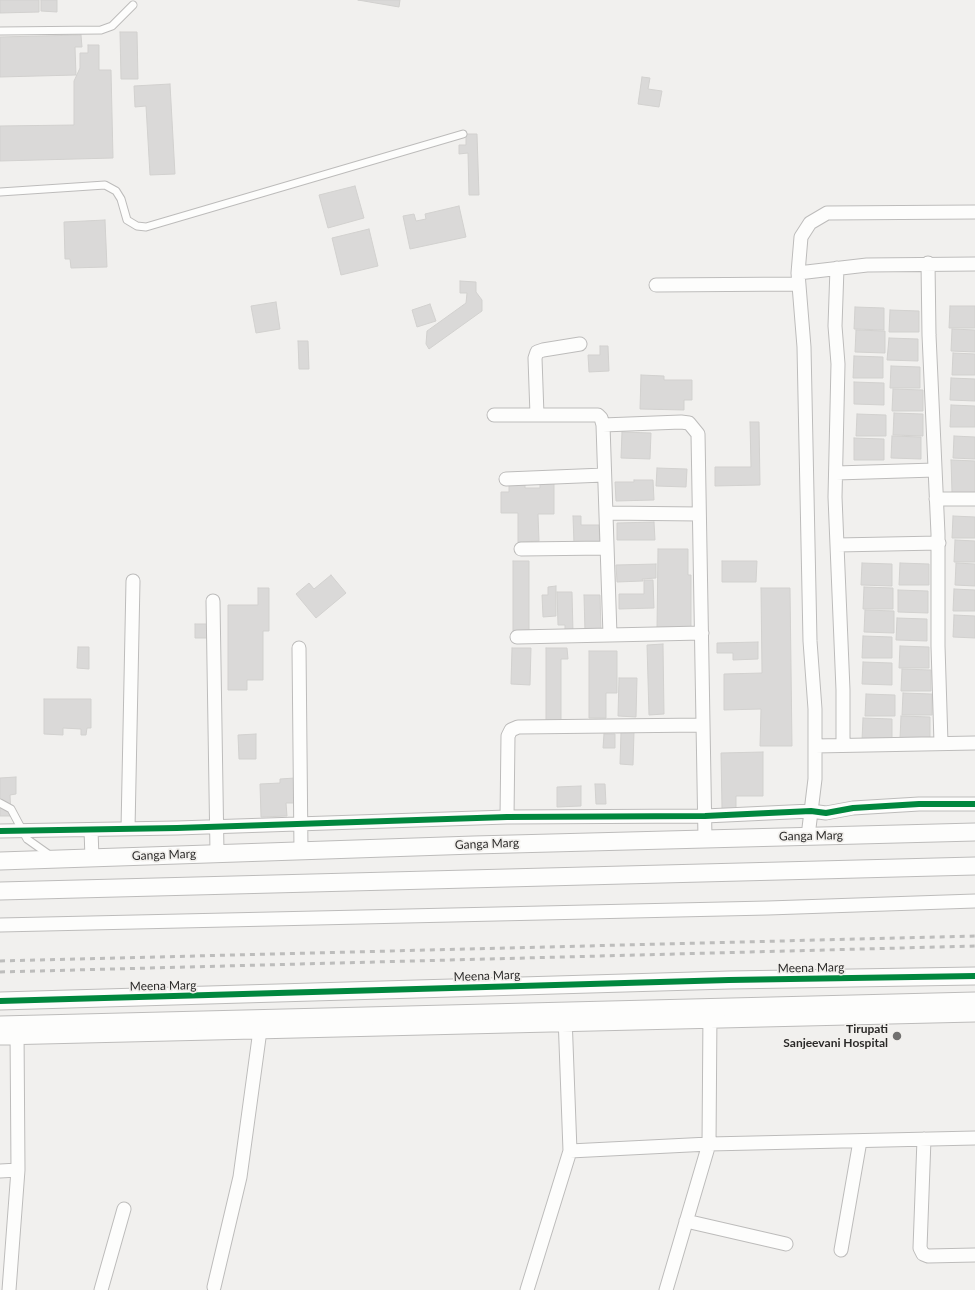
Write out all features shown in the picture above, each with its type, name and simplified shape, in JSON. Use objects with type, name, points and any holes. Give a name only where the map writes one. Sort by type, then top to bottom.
[{"type":"street","points":[[808,836],[815,779],[815,709],[810,641],[804,347],[798,278],[801,237],[810,223],[827,213],[975,212]]},
{"type":"street","points":[[928,263],[929,335],[939,543],[938,646],[941,744]]},
{"type":"street","points":[[656,285],[798,278],[837,268],[867,264],[975,264]]},
{"type":"street","points":[[837,268],[835,326],[838,364],[836,473],[837,545],[843,690],[843,745]]},
{"type":"street","points":[[537,415],[535,358],[537,352],[580,344]]},
{"type":"street","points":[[494,415],[598,415],[601,418],[603,424],[610,635]]},
{"type":"street","points":[[603,424],[681,422],[689,423],[698,434],[705,839]]},
{"type":"street","points":[[836,473],[935,470]]},
{"type":"street","points":[[506,480],[604,475]]},
{"type":"street","points":[[936,499],[975,499]]},
{"type":"street","points":[[606,513],[700,514]]},
{"type":"street","points":[[837,545],[939,543]]},
{"type":"street","points":[[521,549],[607,548]]},
{"type":"street","points":[[128,829],[133,581]]},
{"type":"street","points":[[214,601],[217,853]]},
{"type":"street","points":[[517,637],[702,633]]},
{"type":"street","points":[[299,648],[301,851]]},
{"type":"street","points":[[507,817],[508,736],[511,730],[518,727],[703,725]]},
{"type":"street","points":[[815,746],[975,743]]},
{"type":"street","points":[[0,831],[217,827],[507,817],[705,816],[811,811],[826,813],[853,808],[918,804],[975,804]]},
{"type":"street","points":[[91,830],[92,858]]},
{"type":"street","name":"Ganga Marg","points":[[0,861],[217,853],[975,832]]},
{"type":"street","points":[[0,891],[975,866]]},
{"type":"street","points":[[0,925],[768,908],[975,900]]},
{"type":"street","name":"Meena Marg","points":[[0,1001],[710,980],[975,976]]},
{"type":"street","points":[[666,1290],[709,1144],[710,980]]},
{"type":"street","points":[[527,1290],[570,1151],[564,985]]},
{"type":"street","points":[[0,1025],[16,1031],[565,1018],[710,1014],[975,1001]]},
{"type":"street","points":[[710,1014],[975,1015]]},
{"type":"street","points":[[218,1289],[240,1177],[261,1025]]},
{"type":"street","points":[[0,1038],[16,1031]]},
{"type":"street","points":[[9,1290],[18,1170],[16,1031]]},
{"type":"street","points":[[570,1151],[709,1144],[975,1138]]},
{"type":"street","points":[[924,1140],[920,1248],[923,1254],[928,1256],[975,1255]]},
{"type":"street","points":[[841,1250],[860,1141]]},
{"type":"street","points":[[0,1171],[18,1170]]},
{"type":"street","points":[[101,1290],[124,1209]]},
{"type":"street","points":[[686,1221],[786,1244]]},
{"type":"lane","points":[[0,31],[101,30],[112,26],[133,5]]},
{"type":"lane","points":[[0,192],[105,185],[116,191],[121,199],[126,220],[137,226],[146,226],[463,134]]},
{"type":"lane","points":[[0,803],[11,809],[21,831],[27,838],[56,859]]},
{"type":"building","points":[[0,0],[39,0],[39,12],[0,13]]},
{"type":"building","points":[[41,0],[57,0],[57,12],[41,11]]},
{"type":"building","points":[[358,0],[400,0],[399,7]]},
{"type":"building","points":[[120,32],[137,32],[138,79],[121,79]]},
{"type":"building","points":[[81,35],[82,47],[75,47],[76,75],[0,77],[0,37]]},
{"type":"building","points":[[88,45],[99,45],[99,70],[111,70],[113,158],[0,161],[0,126],[74,125],[74,81],[80,68],[80,53],[88,53]]},
{"type":"building","points":[[642,77],[650,78],[648,89],[662,91],[659,107],[638,104]]},
{"type":"building","points":[[170,84],[175,174],[150,175],[146,106],[135,107],[134,86]]},
{"type":"building","points":[[466,134],[477,134],[479,195],[469,195],[468,153],[459,154],[459,145],[466,145]]},
{"type":"building","points":[[355,186],[364,218],[328,228],[319,195]]},
{"type":"building","points":[[459,206],[466,237],[410,249],[403,216],[414,214],[416,221],[426,219],[425,214]]},
{"type":"building","points":[[105,220],[107,267],[71,268],[70,259],[65,259],[64,222]]},
{"type":"building","points":[[369,229],[378,266],[341,275],[332,238]]},
{"type":"building","points":[[460,281],[476,282],[476,292],[482,300],[482,311],[429,349],[426,344],[427,331],[466,303],[467,293],[460,293]]},
{"type":"building","points":[[276,302],[280,329],[256,333],[251,306]]},
{"type":"building","points":[[430,304],[436,321],[417,327],[412,310]]},
{"type":"building","points":[[950,306],[975,306],[975,328],[949,328]]},
{"type":"building","points":[[855,307],[884,308],[884,330],[854,329]]},
{"type":"building","points":[[890,310],[919,311],[919,332],[889,332]]},
{"type":"building","points":[[952,329],[975,330],[975,352],[951,351]]},
{"type":"building","points":[[856,330],[885,331],[885,353],[855,352]]},
{"type":"building","points":[[889,338],[918,339],[918,361],[887,360]]},
{"type":"building","points":[[298,341],[308,341],[309,369],[299,369]]},
{"type":"building","points":[[600,346],[608,346],[609,371],[589,372],[588,355],[600,355]]},
{"type":"building","points":[[953,353],[975,354],[975,375],[952,375]]},
{"type":"building","points":[[854,356],[883,357],[883,378],[853,378]]},
{"type":"building","points":[[891,366],[920,367],[920,388],[890,388]]},
{"type":"building","points":[[641,375],[664,376],[664,380],[692,380],[692,400],[684,400],[684,410],[640,409]]},
{"type":"building","points":[[951,378],[975,379],[975,401],[950,400]]},
{"type":"building","points":[[854,382],[884,383],[884,405],[854,404]]},
{"type":"building","points":[[893,389],[923,390],[923,411],[892,411]]},
{"type":"building","points":[[951,405],[975,406],[975,427],[950,427]]},
{"type":"building","points":[[894,413],[923,414],[923,436],[893,435]]},
{"type":"building","points":[[857,414],[886,415],[886,436],[856,436]]},
{"type":"building","points":[[750,422],[759,422],[760,485],[715,486],[715,467],[751,467]]},
{"type":"building","points":[[622,432],[651,433],[650,459],[621,458]]},
{"type":"building","points":[[892,436],[921,437],[921,459],[891,458]]},
{"type":"building","points":[[954,436],[975,437],[975,459],[953,458]]},
{"type":"building","points":[[854,438],[884,439],[884,460],[854,460]]},
{"type":"building","points":[[951,460],[975,461],[975,494],[952,493]]},
{"type":"building","points":[[657,468],[687,469],[686,487],[656,486]]},
{"type":"building","points":[[634,480],[653,480],[654,500],[616,501],[615,482],[634,482]]},
{"type":"building","points":[[540,482],[554,482],[554,514],[538,514],[539,541],[518,542],[518,513],[501,513],[501,492],[509,492],[509,484],[525,483],[525,488],[540,488]]},
{"type":"building","points":[[573,516],[581,516],[581,525],[599,525],[600,543],[574,544]]},
{"type":"building","points":[[953,516],[975,517],[975,538],[952,538]]},
{"type":"building","points":[[654,522],[655,540],[617,540],[617,523]]},
{"type":"building","points":[[955,540],[975,541],[975,562],[954,562]]},
{"type":"building","points":[[658,549],[688,549],[688,575],[691,575],[691,629],[657,628]]},
{"type":"building","points":[[513,561],[529,561],[529,632],[513,632]]},
{"type":"building","points":[[722,561],[757,561],[756,582],[722,582]]},
{"type":"building","points":[[862,563],[892,564],[892,586],[861,585]]},
{"type":"building","points":[[900,563],[929,564],[929,585],[899,585]]},
{"type":"building","points":[[956,563],[975,564],[975,586],[955,585]]},
{"type":"building","points":[[656,564],[656,578],[642,579],[643,581],[617,582],[616,565]]},
{"type":"building","points":[[331,575],[346,593],[316,618],[296,594],[309,583],[314,589]]},
{"type":"building","points":[[644,580],[653,580],[654,608],[619,609],[619,594],[644,594]]},
{"type":"building","points":[[556,586],[556,616],[543,617],[542,595],[548,595],[548,587]]},
{"type":"building","points":[[864,587],[893,588],[893,609],[863,609]]},
{"type":"building","points":[[258,588],[269,588],[269,631],[263,631],[263,680],[247,680],[247,690],[228,690],[228,605],[258,605]]},
{"type":"building","points":[[761,588],[790,588],[792,746],[760,746],[761,709],[724,710],[724,674],[762,673]]},
{"type":"building","points":[[954,589],[975,590],[975,611],[953,611]]},
{"type":"building","points":[[898,590],[928,591],[928,613],[898,612]]},
{"type":"building","points":[[557,592],[572,592],[573,632],[565,632],[565,625],[558,625]]},
{"type":"building","points":[[584,595],[600,595],[601,632],[585,632]]},
{"type":"building","points":[[865,610],[894,611],[894,633],[864,632]]},
{"type":"building","points":[[954,615],[975,616],[975,638],[953,637]]},
{"type":"building","points":[[897,618],[927,619],[927,641],[896,640]]},
{"type":"building","points":[[195,624],[207,624],[207,638],[195,638]]},
{"type":"building","points":[[863,636],[892,637],[892,658],[862,658]]},
{"type":"building","points":[[758,642],[758,659],[733,660],[733,653],[717,653],[717,643]]},
{"type":"building","points":[[663,644],[664,714],[649,715],[647,645]]},
{"type":"building","points":[[900,646],[929,647],[929,668],[899,668]]},
{"type":"building","points":[[78,647],[89,647],[89,669],[77,668]]},
{"type":"building","points":[[512,648],[531,648],[530,685],[511,684]]},
{"type":"building","points":[[546,648],[567,648],[568,659],[561,659],[561,720],[546,720]]},
{"type":"building","points":[[589,651],[617,651],[617,693],[606,693],[606,718],[589,718]]},
{"type":"building","points":[[863,662],[892,663],[892,685],[862,684]]},
{"type":"building","points":[[902,669],[931,670],[931,691],[901,691]]},
{"type":"building","points":[[619,678],[637,678],[636,717],[618,716]]},
{"type":"building","points":[[903,693],[932,694],[932,715],[902,715]]},
{"type":"building","points":[[866,694],[895,695],[895,716],[865,716]]},
{"type":"building","points":[[44,699],[91,699],[91,728],[87,728],[86,735],[81,735],[81,729],[63,728],[63,735],[44,734]]},
{"type":"building","points":[[901,716],[930,717],[930,739],[900,738]]},
{"type":"building","points":[[863,718],[892,719],[892,741],[862,740]]},
{"type":"building","points":[[621,732],[634,732],[633,765],[620,764]]},
{"type":"building","points":[[256,734],[256,759],[239,759],[238,735]]},
{"type":"building","points":[[604,734],[615,734],[615,748],[603,748]]},
{"type":"building","points":[[763,752],[763,796],[736,796],[736,809],[722,809],[721,753]]},
{"type":"building","points":[[16,777],[16,794],[10,795],[11,816],[0,816],[0,778]]},
{"type":"building","points":[[295,778],[296,803],[286,803],[287,816],[261,817],[260,784],[280,783],[280,779]]},
{"type":"building","points":[[595,784],[605,784],[606,804],[596,804]]},
{"type":"building","points":[[581,786],[581,806],[557,807],[557,787]]},
{"type":"railway","points":[[0,961],[975,936]]},
{"type":"railway","points":[[0,972],[975,946]]},
{"type":"cycle path","points":[[0,831],[177,828],[507,817],[705,816],[811,811],[826,813],[853,808],[919,804],[975,804]]},
{"type":"cycle path","points":[[0,1001],[729,980],[975,976]]},
{"type":"place","name":"Tirupati Sanjeevani Hospital","points":[[897,1036]]}]
